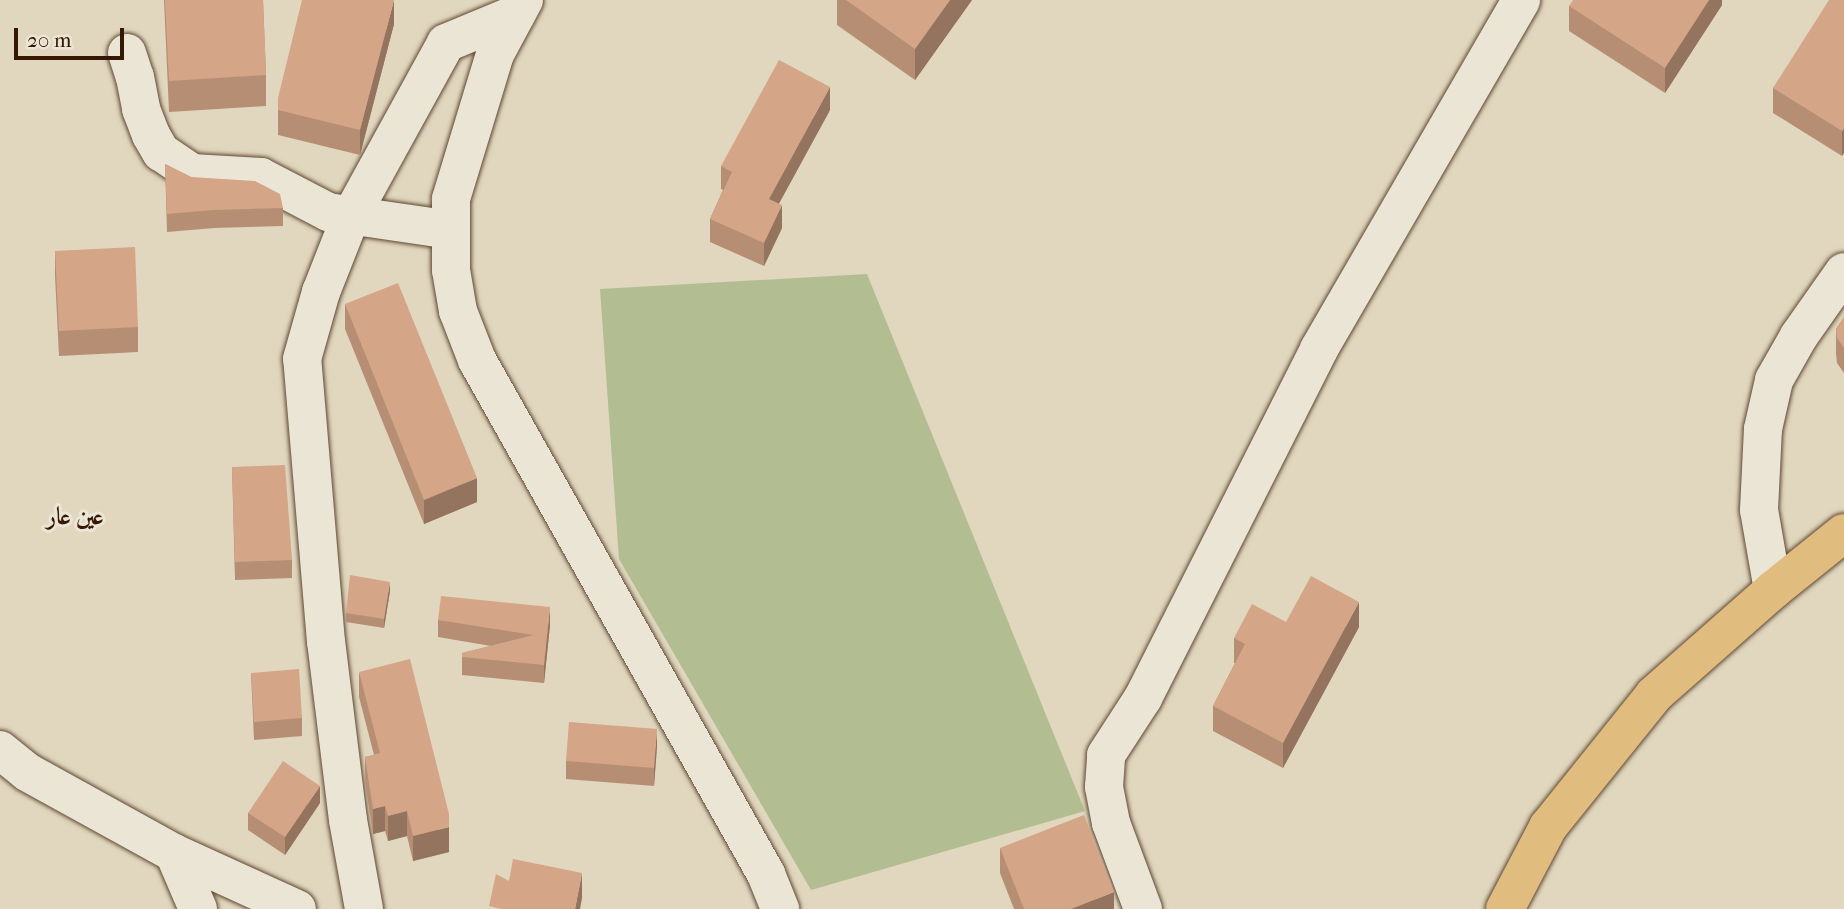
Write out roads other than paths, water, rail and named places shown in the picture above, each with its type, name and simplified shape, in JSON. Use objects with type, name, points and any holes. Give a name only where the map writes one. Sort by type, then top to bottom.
[{"type":"highway","points":[[1505,909],[1548,827],[1654,695],[1773,590],[1844,533]]},
{"type":"street","points":[[1143,909],[1111,823],[1104,788],[1106,755],[1143,698],[1319,349],[1521,0]]},
{"type":"street","points":[[364,909],[348,820],[326,642],[302,359],[321,292],[351,216],[446,43],[520,7]]},
{"type":"street","points":[[520,7],[495,54],[451,199],[451,270],[458,311],[477,360],[759,862],[780,909]]},
{"type":"street","points":[[127,54],[135,76],[141,109],[161,152],[192,173],[261,177],[328,212],[451,230]]},
{"type":"street","points":[[1773,590],[1759,510],[1763,429],[1774,380],[1799,336],[1844,272]]},
{"type":"street","points":[[0,750],[27,772],[174,853],[297,909]]},
{"type":"street","points":[[174,853],[198,909]]},
{"type":"district","name":"عين عار","points":[[75,517]]}]
